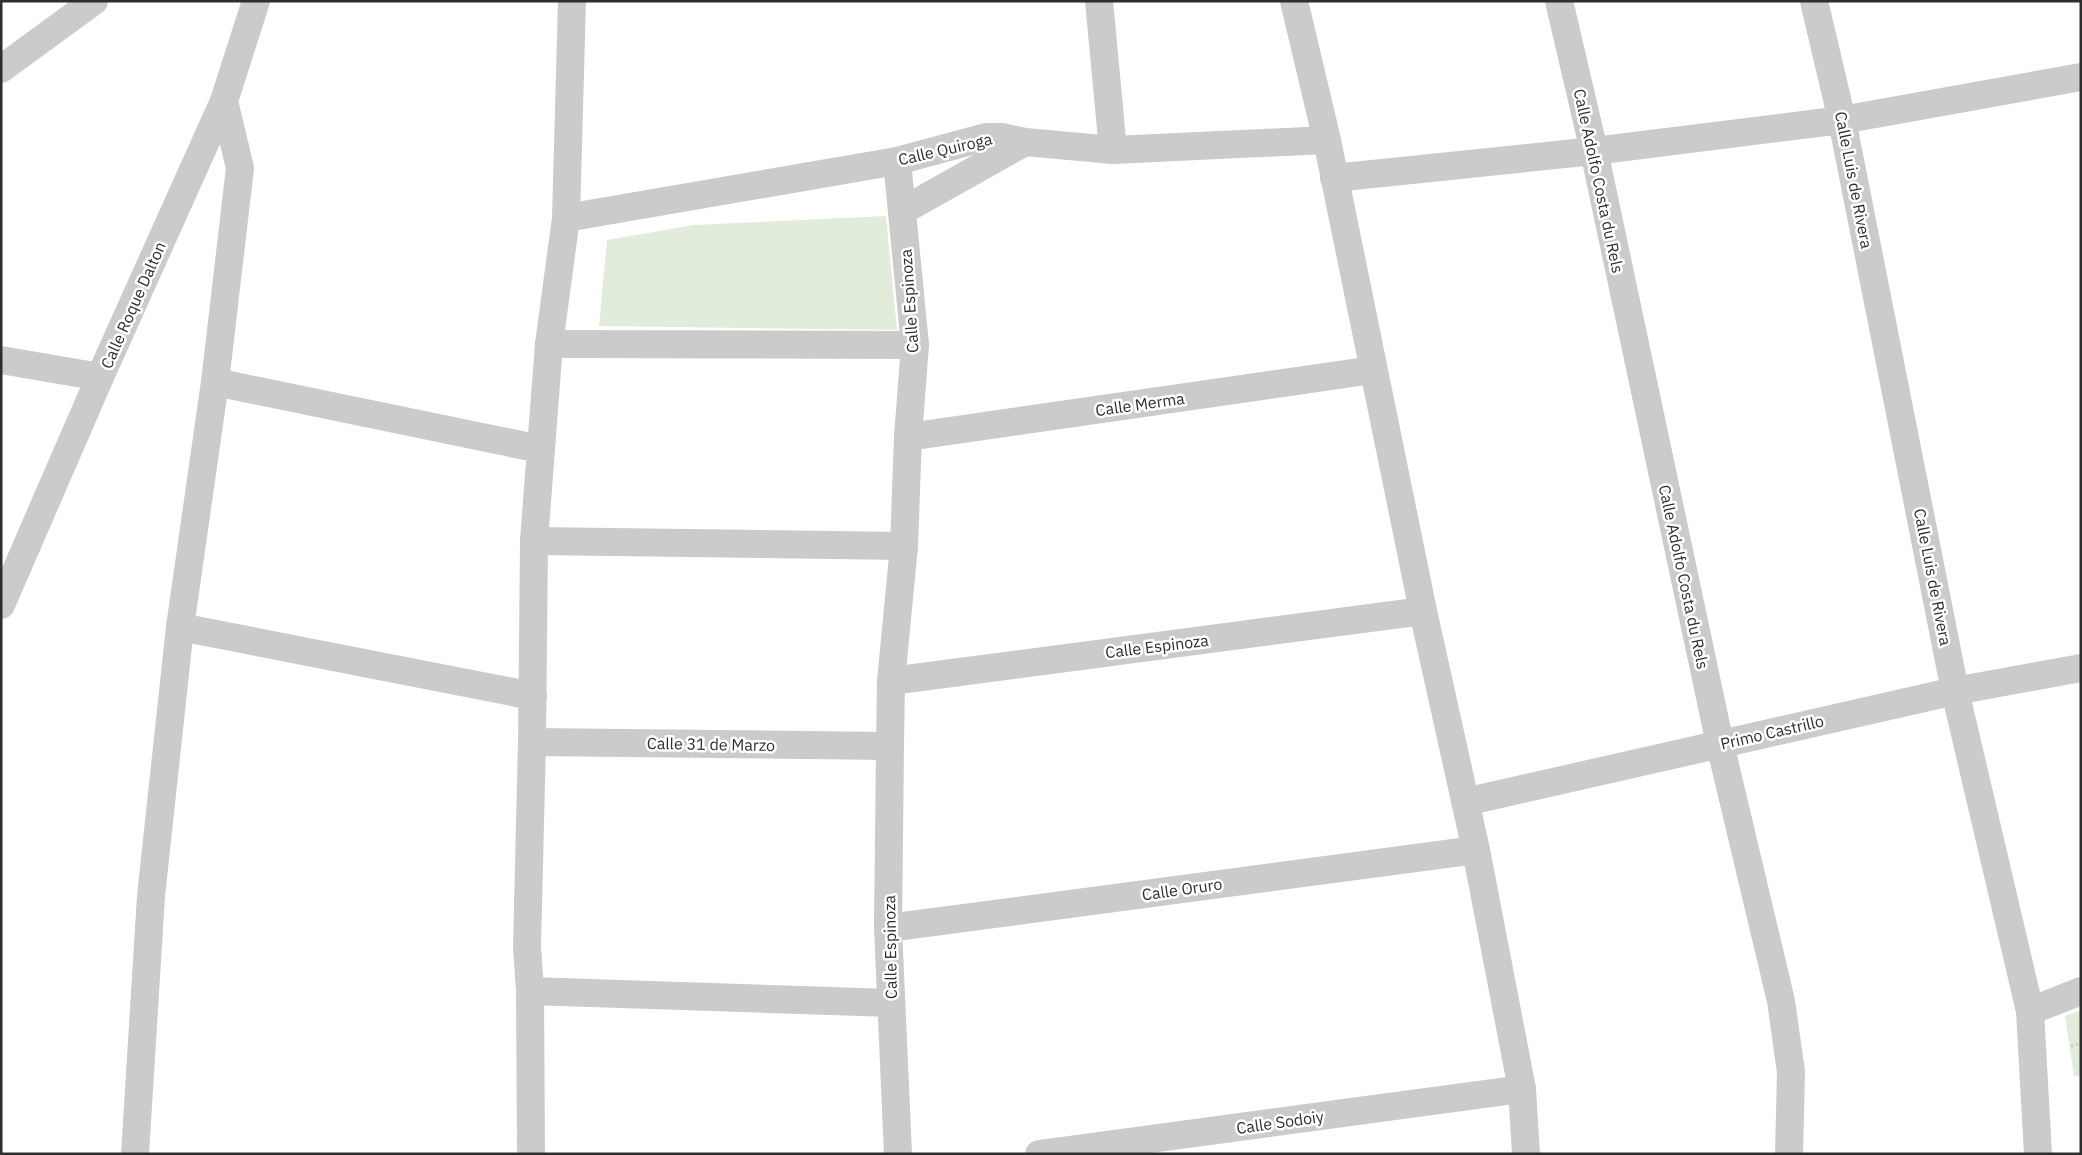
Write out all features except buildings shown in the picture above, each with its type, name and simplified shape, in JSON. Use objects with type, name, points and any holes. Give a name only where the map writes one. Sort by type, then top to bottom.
[{"type":"street","points":[[1,69],[94,1]]},
{"type":"street","name":"Calle Roque Dalton","points":[[1,605],[100,377],[224,102],[256,1]]},
{"type":"street","points":[[531,1154],[530,991],[527,946],[534,541],[550,344],[566,218],[572,1]]},
{"type":"street","points":[[1099,1],[1113,150]]},
{"type":"street","points":[[1294,1],[1327,140],[1373,370],[1476,850],[1522,1089],[1526,1154]]},
{"type":"street","name":"Calle Adolfo Costa du Rels","points":[[1559,1],[1594,151],[1720,744],[1781,1001],[1791,1072],[1789,1154]]},
{"type":"street","name":"Calle Luis de Rivera","points":[[1814,1],[1842,120],[1955,691],[2030,1011],[2038,1154]]},
{"type":"street","points":[[1334,178],[1594,151],[1842,120],[2081,77]]},
{"type":"street","points":[[135,1154],[151,896],[180,626],[215,382],[240,168],[224,102]]},
{"type":"street","name":"Calle Quiroga","points":[[566,218],[897,161],[986,137],[1002,137],[1025,142],[1113,150],[1327,140]]},
{"type":"street","points":[[902,211],[1025,142]]},
{"type":"street","name":"Calle Espinoza","points":[[897,161],[915,345],[908,437],[904,546],[891,681],[888,928],[898,1154]]},
{"type":"street","points":[[550,344],[915,345]]},
{"type":"street","points":[[1,360],[100,377]]},
{"type":"street","name":"Calle Merma","points":[[908,437],[1373,370]]},
{"type":"street","points":[[215,382],[540,449]]},
{"type":"street","points":[[534,541],[904,546]]},
{"type":"street","name":"Calle Espinoza","points":[[891,681],[1424,612]]},
{"type":"street","points":[[180,626],[532,696]]},
{"type":"street","name":"Primo Castrillo","points":[[1465,802],[1955,691],[2081,668]]},
{"type":"street","name":"Calle 31 de Marzo","points":[[532,742],[890,746]]},
{"type":"street","name":"Calle Oruro","points":[[888,928],[1476,850]]},
{"type":"street","points":[[530,991],[891,1003]]},
{"type":"street","points":[[2030,1011],[2081,991]]},
{"type":"street","name":"Calle Sodoiy","points":[[1039,1154],[1522,1089]]},
{"type":"path","points":[[2071,1046],[2081,1043]]},
{"type":"green space","points":[[886,216],[897,330],[599,326],[607,240],[694,225]]},
{"type":"green space","points":[[2081,1010],[2081,1076],[2074,1076],[2065,1016]]}]
